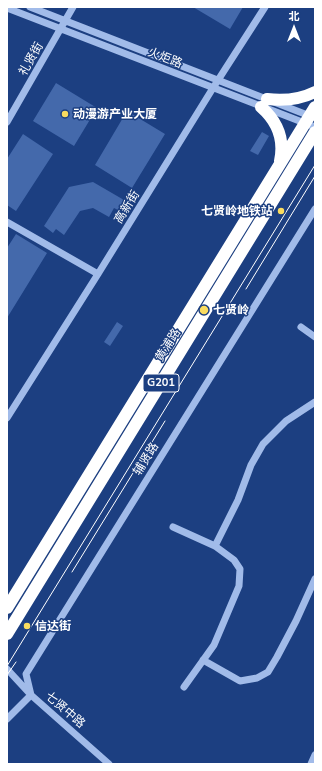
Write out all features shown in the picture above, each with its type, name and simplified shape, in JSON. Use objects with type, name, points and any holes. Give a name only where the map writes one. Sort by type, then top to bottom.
[{"type":"highway","points":[[280,165],[282,146],[280,136],[264,103],[292,100],[315,92]]},
{"type":"highway","name":"黄浦路","points":[[7,608],[280,165],[312,120]]},
{"type":"highway","name":"黄浦路","points":[[7,634],[315,132]]},
{"type":"street","name":"火炬路","points":[[30,7],[217,80],[264,103]]},
{"type":"street","name":"礼贤街","points":[[7,122],[73,7]]},
{"type":"street","name":"高新街","points":[[7,418],[98,274],[217,80],[265,7]]},
{"type":"street","name":"火炬路","points":[[7,8],[212,88],[264,103],[312,120]]},
{"type":"street","name":"辅贤路","points":[[31,695],[26,674],[315,209]]},
{"type":"street","points":[[7,222],[98,274]]},
{"type":"street","points":[[301,327],[315,337]]},
{"type":"street","points":[[215,546],[238,500],[251,464],[263,444],[286,421],[315,402]]},
{"type":"street","points":[[173,528],[215,546],[234,560],[240,569],[239,586],[214,645],[184,687]]},
{"type":"street","points":[[203,660],[240,681],[257,678],[268,672],[296,621],[315,579]]},
{"type":"street","name":"七贤中路","points":[[7,670],[31,695],[109,764]]},
{"type":"street","points":[[7,719],[31,695]]},
{"type":"street","points":[[311,764],[315,755]]},
{"type":"building","points":[[193,7],[243,7],[230,29]]},
{"type":"building","name":"动漫游产业大厦","points":[[56,83],[97,108],[74,146],[33,121]]},
{"type":"building","points":[[127,111],[165,134],[132,188],[95,165]]},
{"type":"building","points":[[262,132],[269,136],[258,155],[250,151]]},
{"type":"building","points":[[23,134],[53,154],[16,211],[7,205],[7,159]]},
{"type":"building","points":[[93,182],[124,200],[118,210],[114,208],[109,217],[93,208],[80,211],[64,235],[56,229],[53,233],[44,226],[69,187]]},
{"type":"building","points":[[16,234],[47,253],[7,318],[7,248]]},
{"type":"building","points":[[117,322],[123,326],[110,346],[104,342]]},
{"type":"tram line","points":[[7,666],[315,165]]},
{"type":"tram line","points":[[246,289],[315,176]]},
{"type":"tram line","points":[[72,572],[165,421]]},
{"type":"tram line","points":[[7,675],[16,662]]},
{"type":"place","name":"动漫游产业大厦","points":[[65,114]]},
{"type":"place","name":"七贤岭地铁站","points":[[281,211]]},
{"type":"place","name":"七贤岭","points":[[204,310]]},
{"type":"place","name":"信达街","points":[[27,626]]}]
